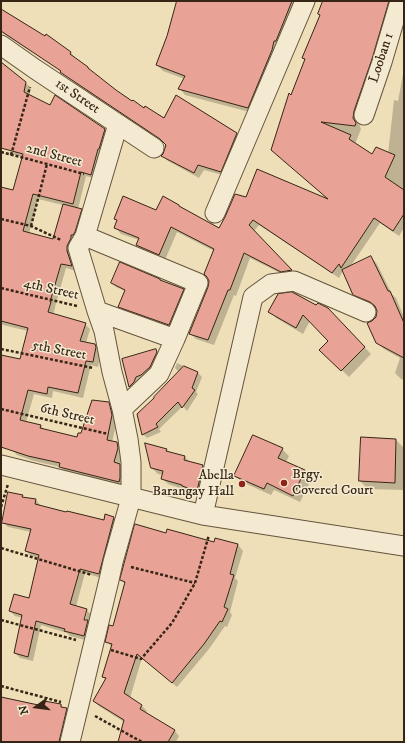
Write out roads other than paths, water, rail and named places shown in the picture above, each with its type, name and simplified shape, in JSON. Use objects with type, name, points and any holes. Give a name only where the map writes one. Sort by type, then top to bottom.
[{"type":"street","points":[[215,213],[305,1]]},
{"type":"street","name":"Looban 1","points":[[364,115],[382,62],[400,1]]},
{"type":"street","name":"1st Street","points":[[1,45],[154,148]]},
{"type":"street","points":[[70,742],[111,571],[131,498],[132,462],[128,439],[104,331],[97,310],[81,242],[118,124]]},
{"type":"street","points":[[81,242],[198,283],[159,374],[122,409]]},
{"type":"street","points":[[209,516],[253,297],[271,284],[294,281],[366,312]]},
{"type":"street","points":[[97,310],[175,339]]},
{"type":"street","points":[[1,465],[209,516],[404,546]]},
{"type":"place","name":"Brgy. Covered Court","points":[[284,483]]},
{"type":"place","name":"Abella Barangay Hall","points":[[242,484]]}]
